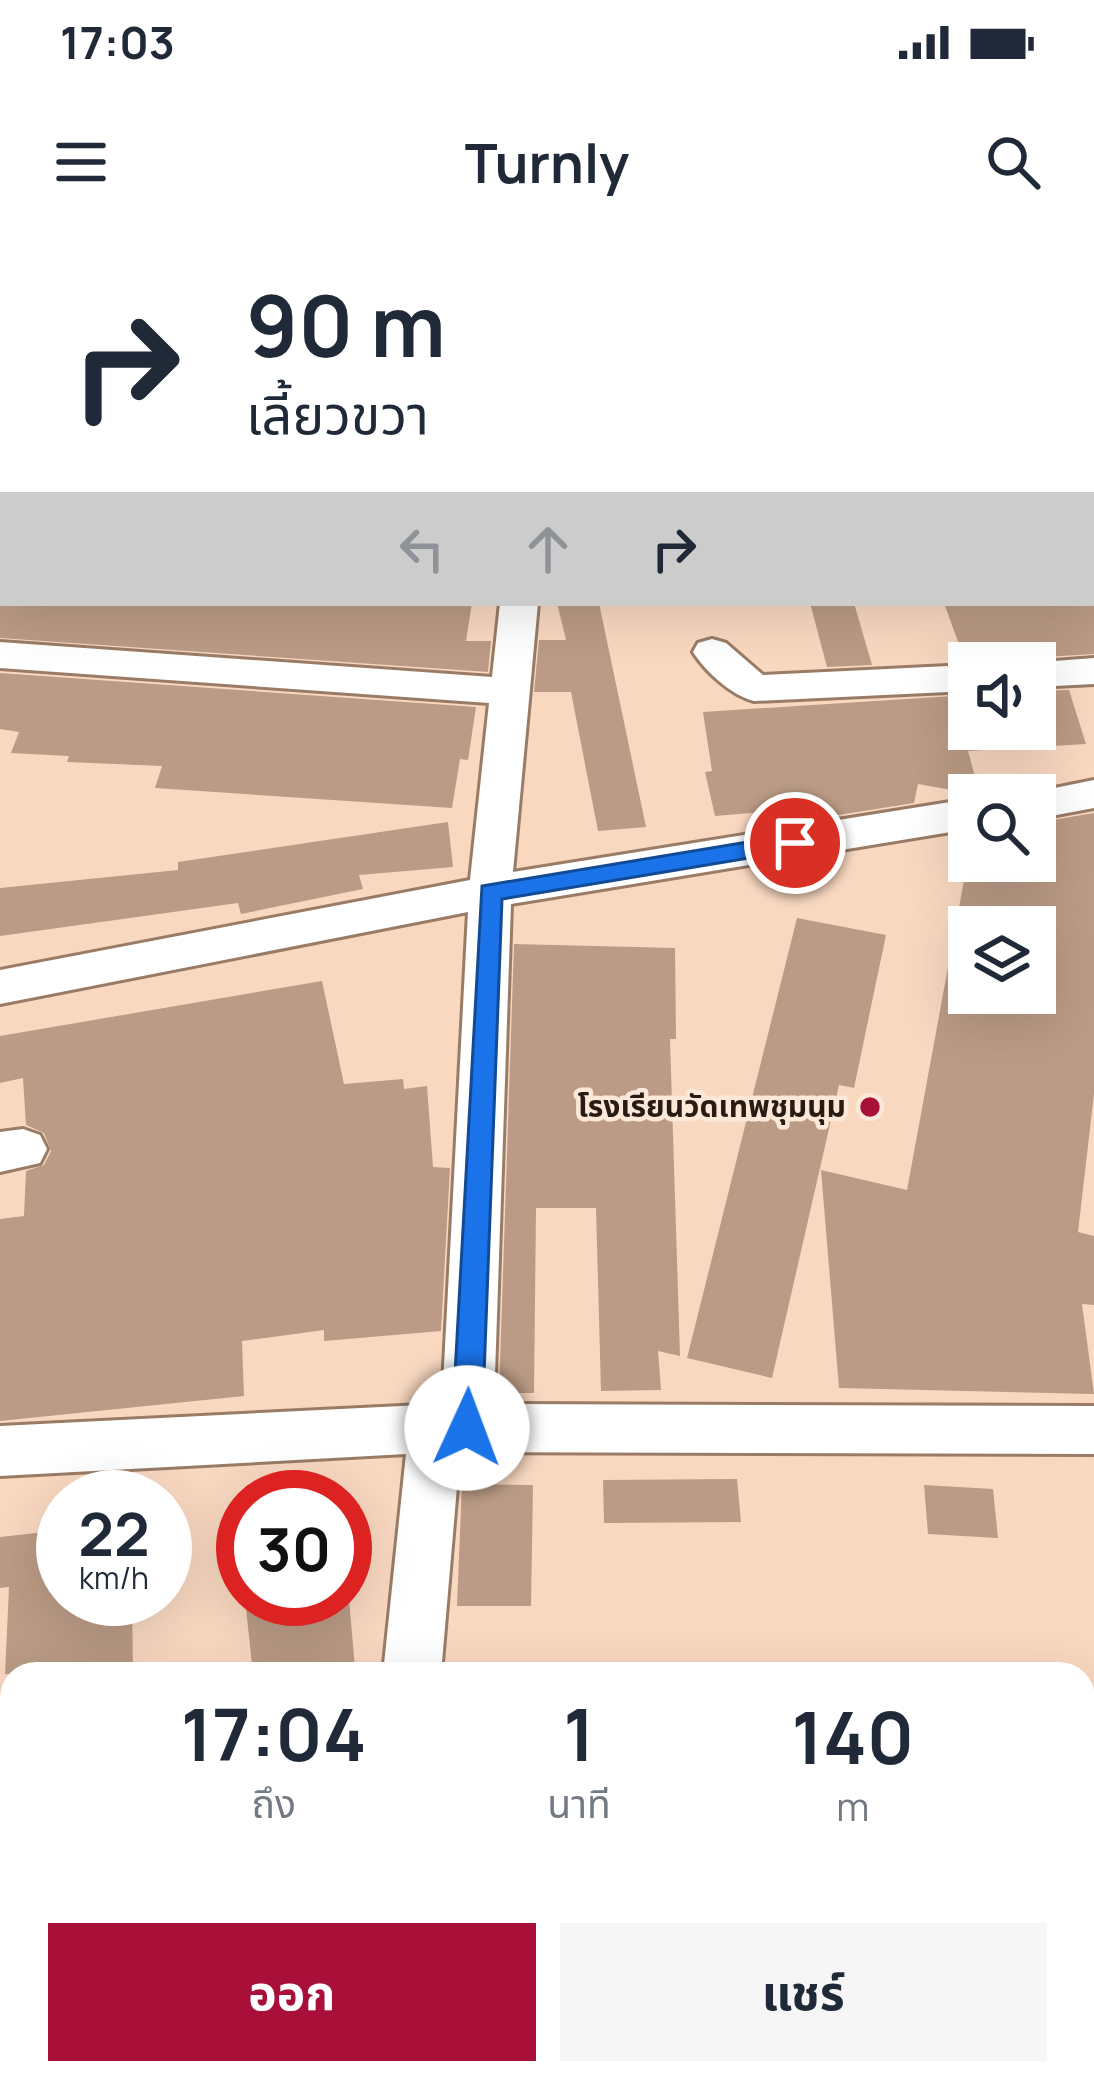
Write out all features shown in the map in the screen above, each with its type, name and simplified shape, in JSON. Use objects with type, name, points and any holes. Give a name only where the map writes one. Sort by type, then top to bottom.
[{"type":"street","points":[[414,1662],[451,1428],[490,892],[519,606]]},
{"type":"street","points":[[712,652],[748,685],[763,689],[948,679]]},
{"type":"street","points":[[0,655],[510,691]]},
{"type":"street","points":[[1056,673],[1094,671]]},
{"type":"street","points":[[1056,800],[1094,794]]},
{"type":"street","points":[[0,987],[490,892],[948,817]]},
{"type":"street","points":[[0,1450],[451,1428],[1094,1430]]},
{"type":"building","points":[[0,606],[472,606],[466,641],[491,641],[488,672],[0,638]]},
{"type":"building","points":[[558,606],[600,606],[646,827],[598,831],[571,692],[534,692],[539,640],[566,640]]},
{"type":"building","points":[[811,606],[855,606],[872,665],[827,667]]},
{"type":"building","points":[[945,606],[1094,606],[1094,654],[1056,656],[1056,642],[958,642]]},
{"type":"building","points":[[0,673],[476,707],[468,760],[460,759],[452,808],[155,788],[162,766],[67,762],[69,756],[11,753],[19,732],[0,729]]},
{"type":"building","points":[[1056,690],[1069,690],[1086,744],[1056,746]]},
{"type":"building","points":[[948,696],[948,750],[985,750],[968,751],[974,774],[948,774],[948,789],[918,784],[914,803],[795,822],[763,812],[715,816],[705,772],[712,771],[703,712]]},
{"type":"building","points":[[1094,813],[1094,1094],[1078,1232],[1094,1236],[1094,1305],[1082,1304],[1094,1394],[839,1388],[821,1170],[907,1190],[948,967],[948,1014],[1056,1014],[1056,906],[959,906],[964,882],[1056,882],[1056,819]]},
{"type":"building","points":[[448,822],[453,867],[359,875],[363,889],[241,914],[238,903],[0,936],[0,888],[178,870],[178,862]]},
{"type":"building","points":[[797,918],[886,935],[854,1088],[839,1085],[772,1378],[687,1358]]},
{"type":"building","points":[[514,944],[675,948],[676,1039],[670,1039],[680,1356],[658,1351],[661,1390],[601,1391],[596,1208],[536,1208],[534,1393],[499,1393]]},
{"type":"building","points":[[322,981],[344,1084],[403,1079],[404,1089],[427,1086],[433,1167],[450,1168],[441,1331],[324,1341],[324,1330],[242,1341],[244,1396],[0,1421],[0,1219],[24,1216],[26,1171],[44,1165],[51,1151],[44,1133],[26,1125],[23,1078],[0,1083],[0,1036]]},
{"type":"building","points":[[737,1479],[741,1522],[604,1523],[603,1480]]},
{"type":"building","points":[[462,1484],[533,1485],[531,1606],[457,1606]]},
{"type":"building","points":[[924,1485],[993,1489],[998,1538],[928,1534]]},
{"type":"building","points":[[36,1533],[36,1626],[132,1626],[133,1662],[6,1662],[9,1587],[0,1588],[0,1537]]},
{"type":"building","points":[[248,1626],[351,1626],[354,1662],[252,1662]]},
{"type":"place","name":"โรงเรียนวัดเทพชุมนุม","points":[[870,1107]]},
{"type":"route","points":[[467,1428],[490,892],[795,843]]}]
